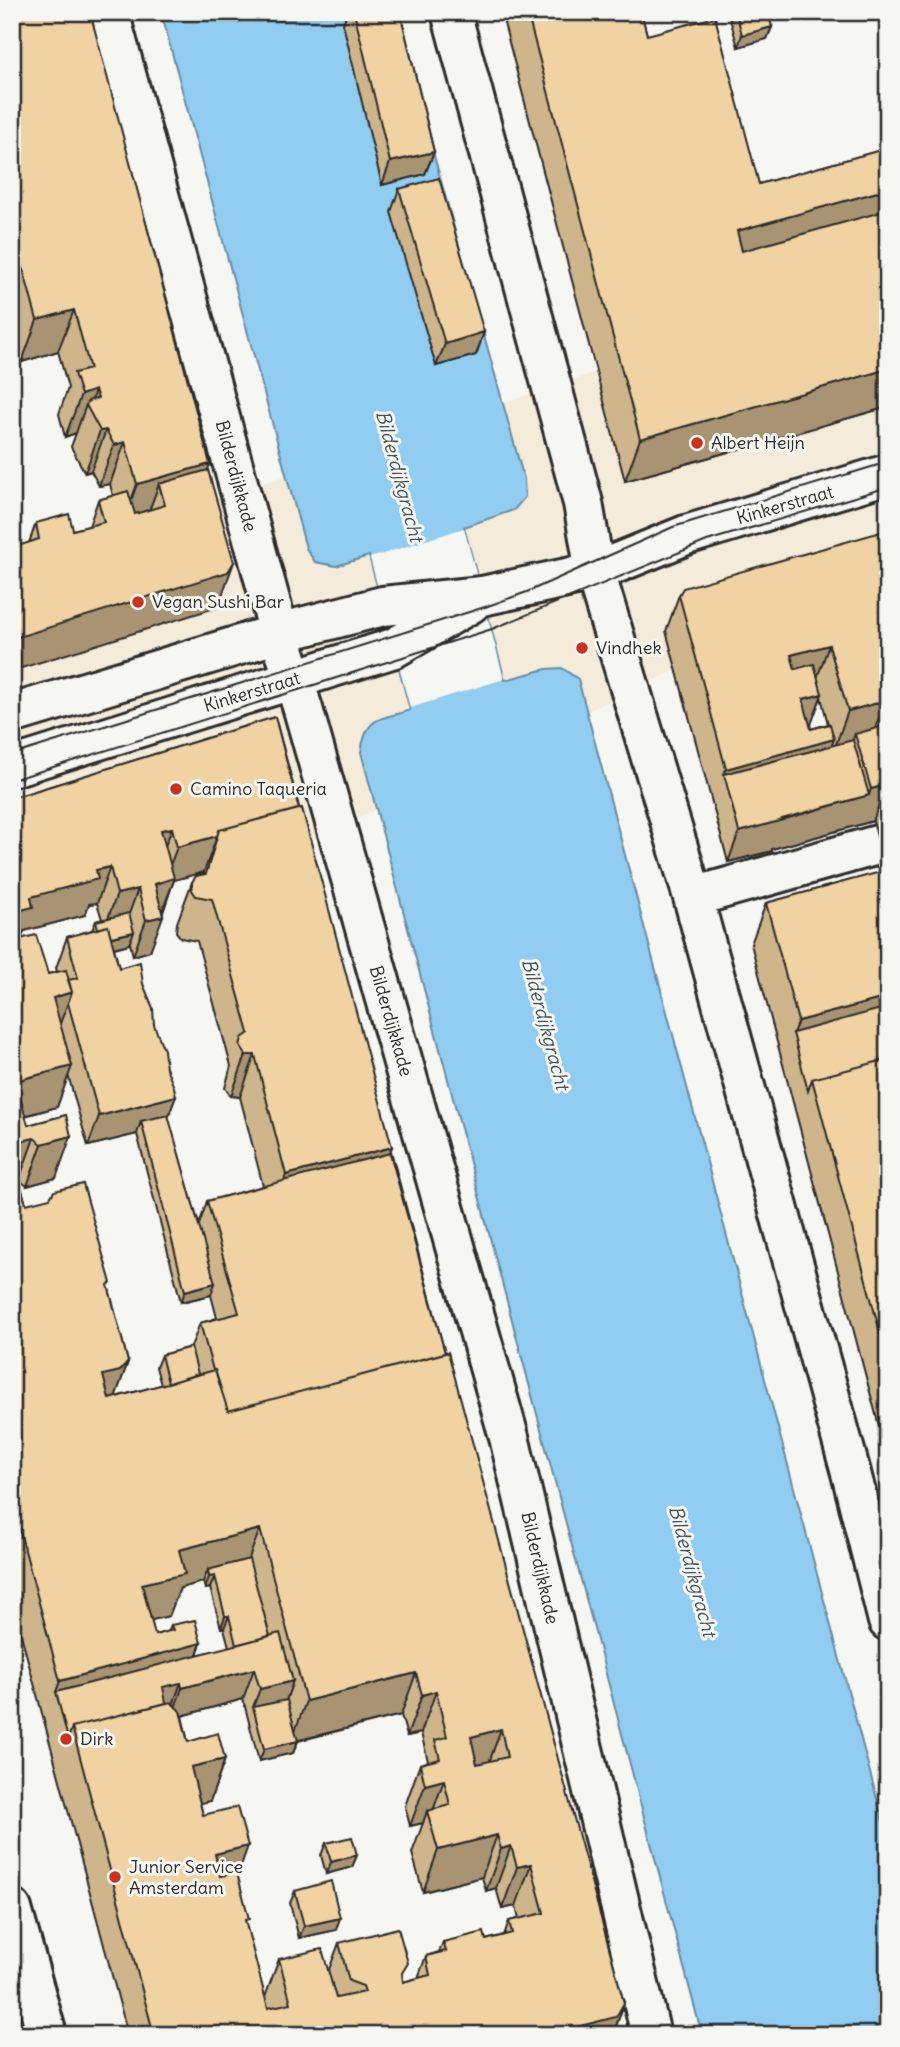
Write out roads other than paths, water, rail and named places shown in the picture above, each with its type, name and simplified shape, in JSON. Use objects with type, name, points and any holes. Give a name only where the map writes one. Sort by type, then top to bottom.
[{"type":"street","name":"Bilderdijkkade","points":[[109,12],[279,633],[509,1437],[651,2035]]},
{"type":"street","points":[[451,12],[583,503],[595,572],[694,897],[888,1621]]},
{"type":"street","name":"Kinkerstraat","points":[[12,714],[279,633],[383,606],[482,596],[595,572],[686,535],[888,474]]},
{"type":"street","name":"Kinkerstraat","points":[[12,767],[293,678],[394,649],[482,596]]},
{"type":"street","points":[[694,897],[881,844]]},
{"type":"street","points":[[12,1909],[47,2035]]},
{"type":"water","name":"Bilderdijkgracht","points":[[161,12],[394,12],[524,479],[525,497],[514,510],[464,527],[505,680],[546,669],[562,668],[578,679],[888,1840],[888,2035],[702,2035],[361,752],[371,725],[382,718],[410,710],[369,556],[336,566],[315,562],[306,548]]},
{"type":"tram line","points":[[12,755],[485,607],[527,592],[673,527],[888,462]]},
{"type":"tram line","points":[[12,780],[492,629],[707,541],[888,487]]},
{"type":"tram line","points":[[12,2008],[19,2035]]},
{"type":"place","name":"Albert Heijn","points":[[697,443]]},
{"type":"place","name":"Vegan Sushi Bar","points":[[138,602]]},
{"type":"place","name":"Vindhek","points":[[582,648]]},
{"type":"place","name":"Camino Taqueria","points":[[176,789]]},
{"type":"place","name":"Dirk","points":[[66,1739]]},
{"type":"place","name":"Junior Service Amsterdam","points":[[115,1877]]}]
